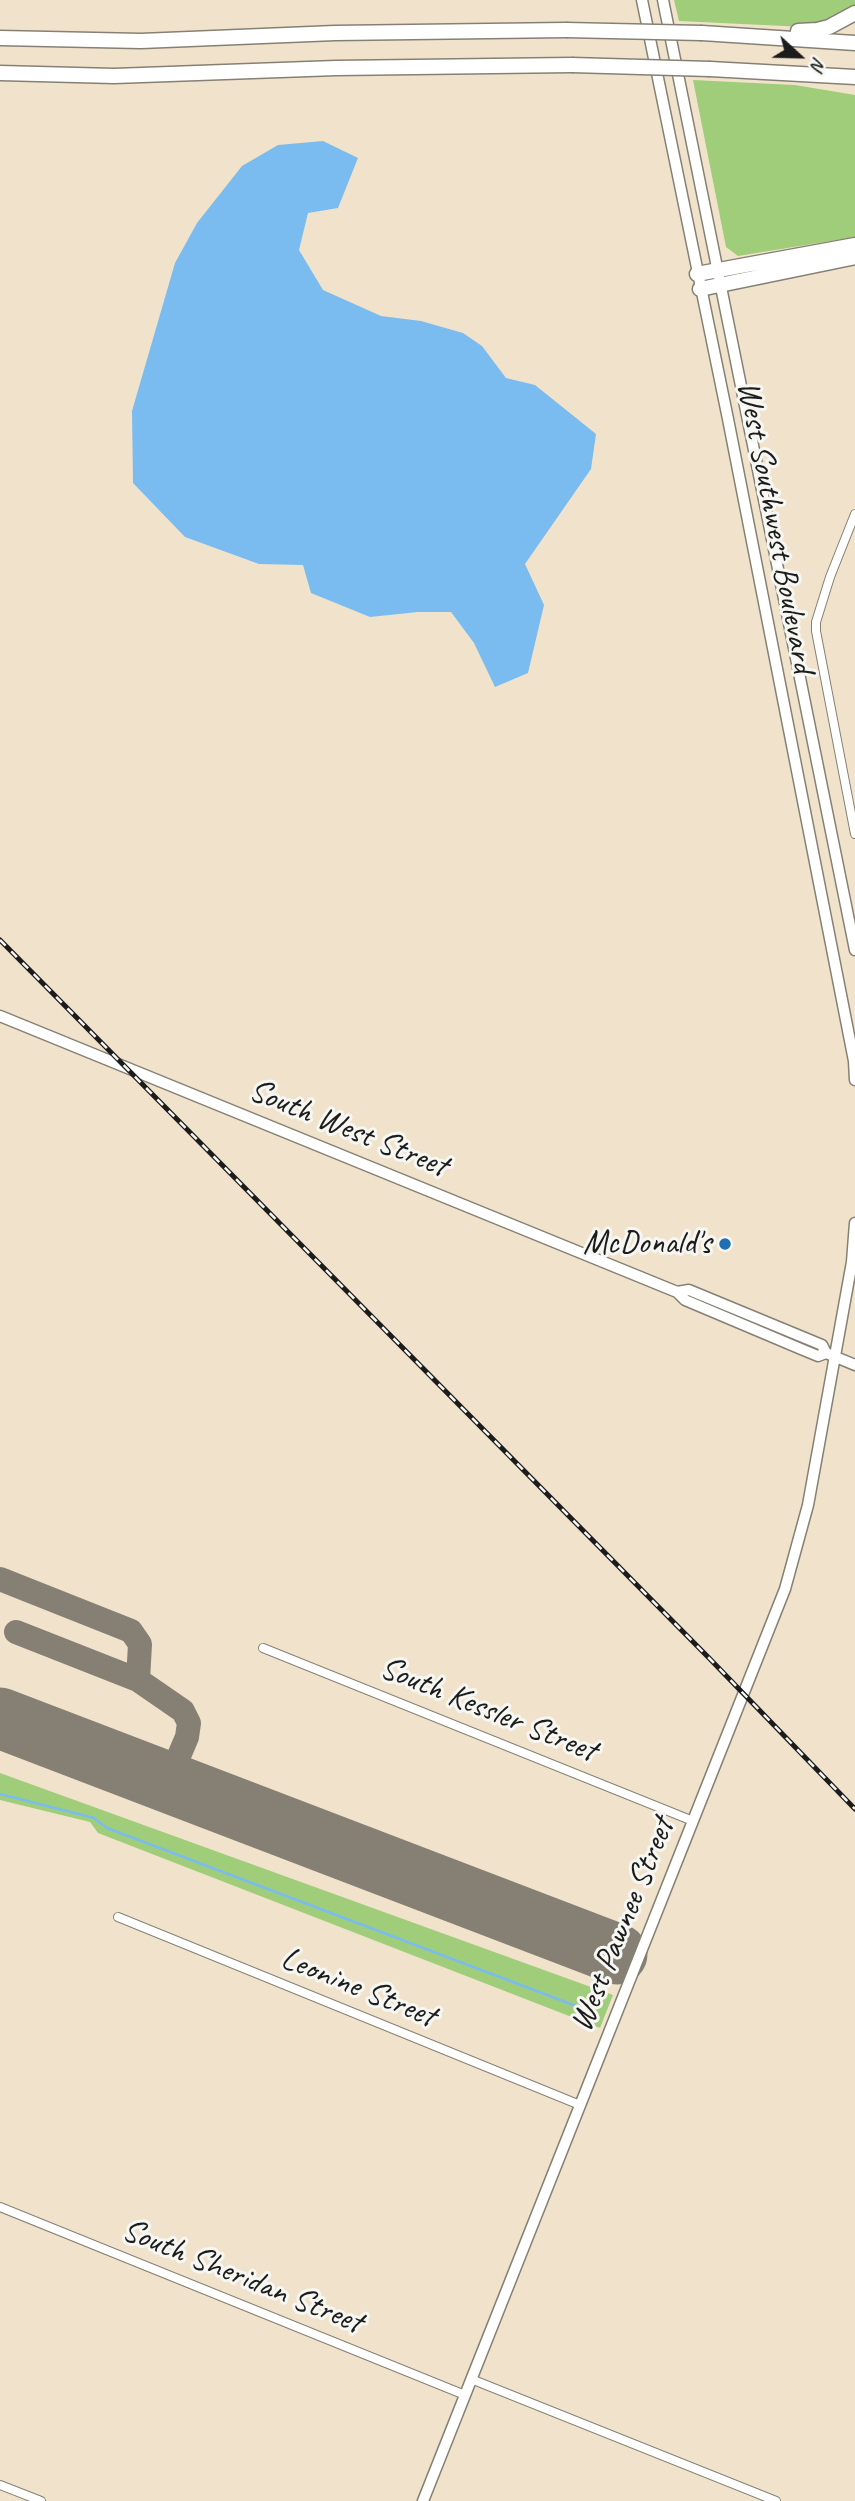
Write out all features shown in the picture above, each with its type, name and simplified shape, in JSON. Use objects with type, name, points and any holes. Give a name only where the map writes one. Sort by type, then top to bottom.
[{"type":"highway","points":[[737,34],[817,30],[855,13]]},
{"type":"highway","points":[[0,38],[141,41],[335,33],[566,30],[737,34],[855,43]]},
{"type":"highway","points":[[0,73],[114,76],[349,68],[572,65],[778,71],[855,77]]},
{"type":"highway","points":[[778,71],[855,86]]},
{"type":"highway","points":[[698,281],[717,270],[855,245]]},
{"type":"highway","points":[[698,281],[720,285],[855,257]]},
{"type":"main road","name":"West Southwest Boulevard","points":[[642,0],[728,419],[855,1063],[855,1080]]},
{"type":"main road","name":"West Southwest Boulevard","points":[[663,0],[855,950]]},
{"type":"main road","name":"South West Street","points":[[0,1016],[677,1292],[685,1300],[818,1356],[831,1355],[855,1365]]},
{"type":"main road","name":"West Pawnee Street","points":[[423,2501],[777,1610],[796,1556],[808,1505],[831,1355],[852,1262],[855,1223]]},
{"type":"street","points":[[855,514],[830,577],[816,622],[855,834]]},
{"type":"street","name":"South Kessler Street","points":[[264,1648],[693,1821]]},
{"type":"street","name":"Leonine Street","points":[[118,1917],[580,2105]]},
{"type":"street","name":"South Sheridan Street","points":[[0,2207],[465,2395]]},
{"type":"street","points":[[471,2379],[776,2501]]},
{"type":"street","points":[[0,2485],[41,2501]]},
{"type":"green space","points":[[674,0],[855,0],[855,8],[842,16],[805,27],[679,21]]},
{"type":"green space","points":[[693,80],[795,85],[855,95],[855,237],[738,256],[726,247]]},
{"type":"green space","points":[[0,1773],[613,1995],[600,2028],[98,1833],[90,1822],[0,1800]]},
{"type":"water","points":[[323,141],[358,158],[338,208],[308,213],[299,250],[323,290],[381,316],[421,321],[463,333],[482,346],[506,378],[535,385],[596,434],[591,469],[525,564],[544,605],[528,673],[495,687],[474,643],[451,612],[370,617],[311,593],[303,565],[259,564],[185,537],[133,483],[132,411],[175,263],[197,223],[242,166],[278,145]]},
{"type":"waterway","points":[[0,1794],[94,1818],[107,1828],[592,2012]]},
{"type":"taxiway","points":[[0,1579],[131,1631],[140,1644],[138,1680]]},
{"type":"taxiway","points":[[16,1632],[138,1680],[183,1711],[189,1723],[187,1737],[168,1782]]},
{"type":"runway","points":[[0,1718],[617,1954]]},
{"type":"railway","points":[[0,940],[855,1809]]},
{"type":"place","name":"McDonald's","points":[[725,1244]]}]
